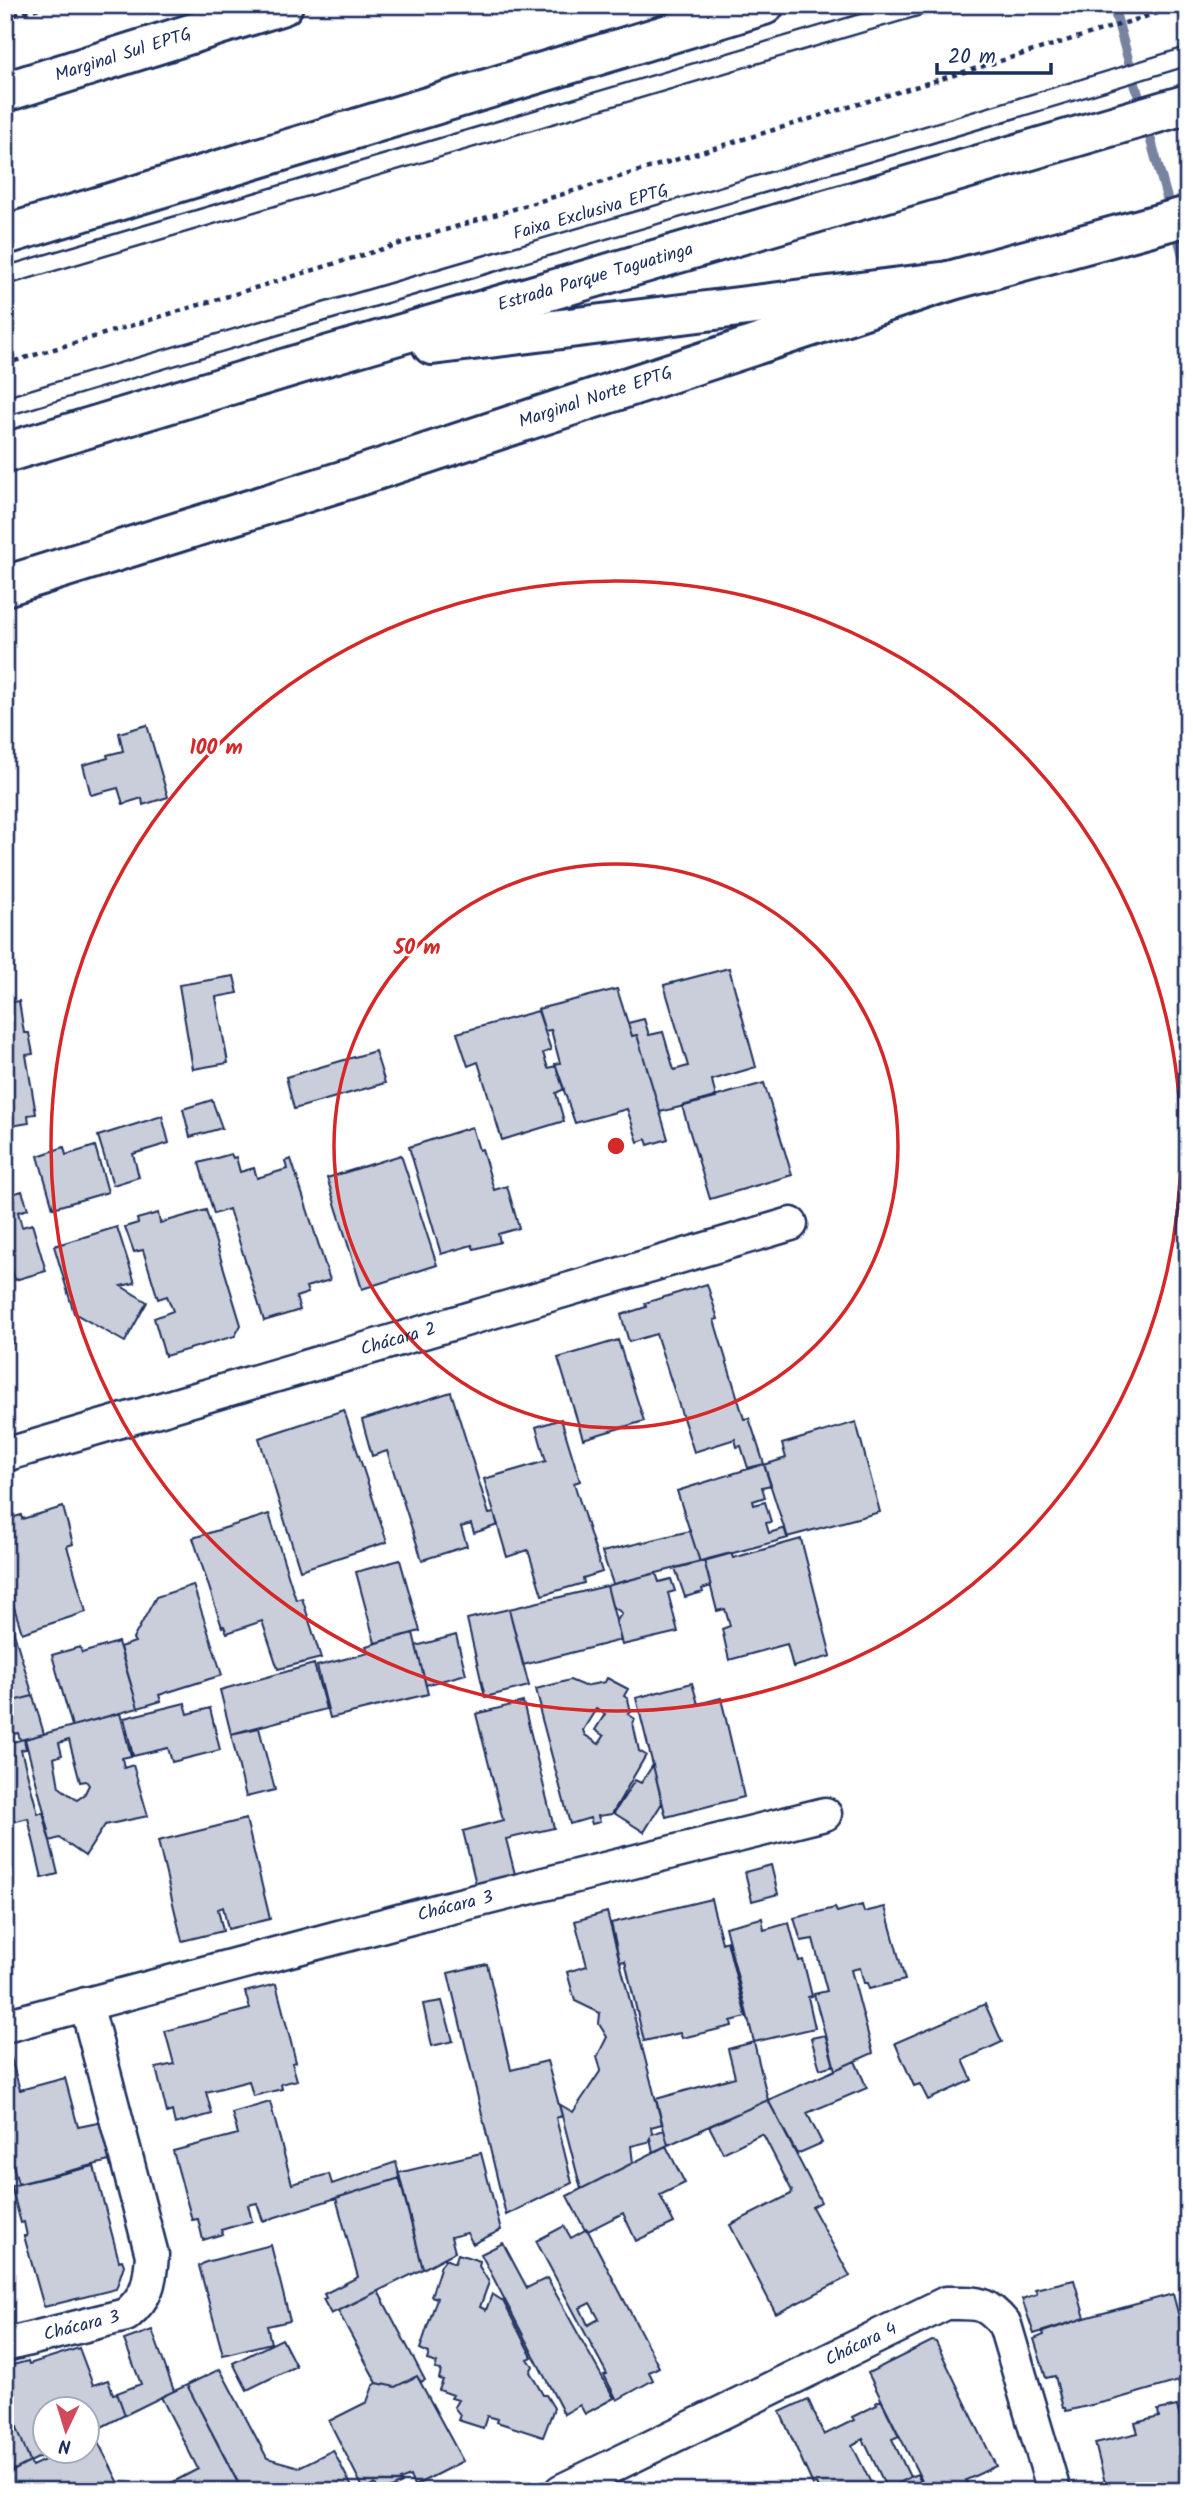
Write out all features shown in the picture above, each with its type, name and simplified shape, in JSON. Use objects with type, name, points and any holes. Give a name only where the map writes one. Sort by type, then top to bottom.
[{"type":"main road","name":"Marginal Sul EPTG","points":[[5,92],[283,5]]},
{"type":"main road","points":[[5,235],[764,5]]},
{"type":"main road","name":"Estrada Parque Taguatinga","points":[[5,453],[316,359],[1188,104]]},
{"type":"main road","name":"Marginal Norte EPTG","points":[[5,586],[352,478],[949,281],[1188,216]]},
{"type":"main road","points":[[316,359],[949,281]]},
{"type":"street","name":"Chácara 2","points":[[5,1455],[791,1224]]},
{"type":"street","name":"Chácara 3","points":[[5,2026],[444,1909],[825,1814]]},
{"type":"street","name":"Chácara 3","points":[[5,2345],[126,2315],[140,2303],[150,2282],[152,2255],[86,2004]]},
{"type":"street","name":"Chácara 4","points":[[561,2491],[946,2303],[972,2303],[991,2308],[1005,2325],[1054,2491]]},
{"type":"lane","points":[[5,276],[923,5]]},
{"type":"lane","name":"Faixa Exclusiva EPTG","points":[[5,407],[314,313],[1050,99],[1188,56]]},
{"type":"path","points":[[5,18],[49,5]]},
{"type":"path","points":[[5,364],[1184,5]]},
{"type":"building","points":[[147,725],[168,797],[143,805],[142,798],[123,804],[118,788],[91,795],[83,765],[123,751],[119,733]]},
{"type":"building","points":[[729,968],[756,1067],[712,1080],[716,1098],[660,1112],[637,1035],[632,1036],[628,1023],[644,1019],[649,1035],[663,1032],[674,1070],[688,1066],[664,985]]},
{"type":"building","points":[[234,976],[238,993],[216,997],[228,1063],[193,1069],[179,985]]},
{"type":"building","points":[[617,989],[632,1036],[637,1035],[668,1139],[648,1145],[646,1139],[638,1142],[627,1109],[575,1123],[555,1064],[560,1063],[551,1030],[545,1031],[538,1009]]},
{"type":"building","points":[[8,999],[8,1003],[19,1001],[24,1033],[29,1033],[33,1054],[26,1055],[36,1114],[28,1115],[29,1123],[5,1127],[5,1000]]},
{"type":"building","points":[[538,1011],[551,1050],[543,1053],[548,1068],[556,1066],[564,1089],[556,1093],[564,1121],[502,1140],[478,1062],[468,1066],[457,1033]]},
{"type":"building","points":[[375,1051],[385,1083],[294,1109],[286,1077]]},
{"type":"building","points":[[764,1083],[792,1175],[710,1199],[682,1106]]},
{"type":"building","points":[[212,1100],[222,1128],[190,1137],[183,1109]]},
{"type":"building","points":[[162,1116],[169,1143],[133,1154],[139,1177],[113,1185],[98,1136]]},
{"type":"building","points":[[472,1127],[479,1150],[482,1149],[494,1190],[507,1186],[519,1228],[498,1234],[500,1242],[497,1243],[474,1249],[472,1245],[441,1254],[409,1147]]},
{"type":"building","points":[[95,1146],[108,1192],[53,1208],[38,1156],[64,1147],[66,1155]]},
{"type":"building","points":[[231,1154],[233,1158],[236,1157],[240,1172],[254,1168],[257,1178],[287,1169],[285,1161],[291,1159],[330,1280],[306,1287],[308,1293],[296,1297],[300,1310],[264,1321],[229,1209],[214,1214],[199,1163]]},
{"type":"building","points":[[401,1155],[437,1265],[362,1289],[327,1178]]},
{"type":"building","points":[[5,1181],[9,1195],[22,1191],[28,1209],[18,1212],[22,1227],[32,1224],[46,1271],[15,1280],[10,1262],[5,1263]]},
{"type":"building","points":[[206,1210],[241,1325],[235,1336],[165,1356],[154,1318],[173,1311],[167,1296],[158,1299],[143,1250],[134,1252],[125,1227],[138,1223],[137,1219],[158,1213],[160,1223]]},
{"type":"building","points":[[117,1227],[135,1283],[121,1286],[147,1302],[125,1342],[74,1313],[54,1246]]},
{"type":"building","points":[[707,1284],[718,1319],[714,1320],[744,1419],[749,1418],[764,1464],[748,1468],[741,1446],[737,1447],[735,1439],[694,1452],[656,1334],[629,1342],[621,1315],[646,1307],[645,1303]]},
{"type":"building","points":[[5,1315],[13,1343],[5,1347]]},
{"type":"building","points":[[618,1340],[644,1421],[583,1439],[558,1358]]},
{"type":"building","points":[[451,1392],[489,1514],[494,1513],[498,1525],[474,1533],[471,1524],[461,1527],[467,1546],[422,1560],[387,1451],[372,1456],[362,1420]]},
{"type":"building","points":[[344,1410],[387,1542],[300,1570],[259,1438]]},
{"type":"building","points":[[561,1419],[580,1481],[574,1483],[602,1572],[583,1578],[584,1583],[542,1595],[528,1550],[507,1557],[484,1479],[546,1461],[536,1427]]},
{"type":"building","points":[[856,1422],[880,1512],[787,1537],[764,1465],[786,1458],[782,1444]]},
{"type":"building","points":[[764,1464],[771,1485],[762,1487],[765,1497],[753,1501],[754,1505],[765,1502],[771,1522],[766,1523],[769,1533],[785,1528],[788,1538],[700,1562],[677,1491]]},
{"type":"building","points":[[63,1507],[73,1544],[67,1546],[86,1612],[22,1633],[5,1578],[5,1520],[21,1515],[22,1519]]},
{"type":"building","points":[[269,1514],[296,1600],[302,1598],[321,1658],[278,1669],[262,1621],[227,1633],[224,1626],[222,1627],[193,1538]]},
{"type":"building","points":[[690,1531],[700,1562],[613,1584],[602,1552]]},
{"type":"building","points":[[801,1539],[831,1656],[793,1667],[787,1644],[729,1660],[722,1629],[730,1626],[725,1609],[717,1611],[704,1560],[731,1553],[733,1558]]},
{"type":"building","points":[[400,1560],[420,1631],[375,1643],[356,1572]]},
{"type":"building","points":[[704,1560],[711,1586],[702,1589],[703,1592],[685,1597],[675,1568]]},
{"type":"building","points":[[656,1573],[659,1582],[671,1579],[675,1591],[668,1593],[678,1632],[622,1645],[616,1622],[622,1613],[612,1606],[607,1586]]},
{"type":"building","points":[[193,1585],[222,1675],[159,1695],[161,1701],[138,1708],[120,1647],[135,1642],[133,1639],[156,1597]]},
{"type":"building","points":[[607,1586],[621,1640],[523,1665],[509,1609]]},
{"type":"building","points":[[5,1603],[33,1696],[5,1703]]},
{"type":"building","points":[[509,1609],[529,1686],[485,1697],[467,1619]]},
{"type":"building","points":[[413,1633],[428,1694],[330,1718],[317,1666],[368,1653],[366,1646]]},
{"type":"building","points":[[456,1635],[466,1674],[426,1685],[416,1646]]},
{"type":"building","points":[[118,1642],[138,1708],[72,1726],[52,1655],[80,1647],[82,1653]]},
{"type":"building","points":[[314,1664],[326,1709],[231,1734],[220,1690]]},
{"type":"building","points":[[607,1678],[628,1689],[624,1696],[628,1699],[631,1712],[628,1714],[635,1719],[633,1723],[639,1751],[646,1755],[612,1814],[598,1816],[600,1822],[592,1824],[590,1818],[570,1824],[536,1689],[570,1680],[584,1686],[605,1682]],"holes":[[[596,1709],[605,1714],[595,1730],[604,1736],[599,1744],[585,1735],[583,1730]]]},
{"type":"building","points":[[692,1683],[698,1704],[721,1698],[744,1797],[666,1817],[636,1698]]},
{"type":"building","points":[[33,1696],[44,1734],[20,1740],[18,1733],[5,1736],[5,1703]]},
{"type":"building","points":[[523,1702],[554,1828],[506,1839],[515,1874],[476,1884],[463,1831],[503,1820],[476,1714]]},
{"type":"building","points":[[185,1703],[188,1714],[210,1708],[220,1750],[172,1762],[168,1748],[133,1756],[124,1718]]},
{"type":"building","points":[[120,1713],[131,1756],[122,1758],[124,1768],[133,1765],[148,1816],[105,1825],[85,1856],[59,1838],[50,1841],[25,1739]],"holes":[[[69,1740],[80,1782],[86,1781],[89,1785],[84,1795],[77,1800],[59,1787],[54,1758],[62,1755],[59,1743]]]},
{"type":"building","points":[[259,1728],[275,1790],[246,1797],[231,1734]]},
{"type":"building","points":[[24,1739],[26,1749],[21,1750],[38,1814],[43,1812],[58,1874],[42,1878],[28,1818],[5,1824],[5,1744]]},
{"type":"building","points":[[653,1765],[662,1803],[644,1832],[614,1813],[635,1780],[641,1783]]},
{"type":"building","points":[[246,1819],[270,1919],[228,1929],[223,1907],[218,1909],[223,1931],[182,1941],[158,1841]]},
{"type":"building","points":[[771,1865],[778,1894],[752,1901],[745,1872]]},
{"type":"building","points":[[711,1899],[722,1943],[727,1941],[746,2017],[731,2021],[732,2026],[682,2038],[680,2033],[644,2041],[625,1961],[620,1962],[611,1923]]},
{"type":"building","points":[[862,1905],[864,1912],[885,1907],[905,1980],[869,1989],[867,1983],[864,1983],[860,1968],[851,1970],[873,2053],[835,2070],[814,1994],[827,1991],[813,1939],[801,1941],[794,1918],[835,1908],[837,1912]]},
{"type":"building","points":[[607,1912],[662,2124],[651,2127],[652,2134],[664,2130],[668,2145],[653,2152],[650,2138],[648,2142],[631,2146],[633,2163],[581,2189],[559,2104],[573,2112],[601,2070],[597,2057],[607,2037],[599,2024],[600,2013],[575,2001],[567,1972],[587,1966],[575,1921]]},
{"type":"building","points":[[762,1918],[764,1930],[789,1923],[799,1961],[803,1960],[812,1996],[808,1997],[815,2028],[754,2042],[725,1927]]},
{"type":"building","points":[[487,1964],[511,2070],[547,2061],[562,2116],[556,2118],[572,2183],[506,2215],[448,1973]]},
{"type":"building","points":[[276,1984],[296,2062],[292,2063],[297,2080],[281,2084],[282,2089],[253,2096],[249,2081],[206,2092],[212,2114],[175,2124],[172,2111],[167,2113],[156,2068],[174,2064],[165,2031],[250,2009],[245,1992]]},
{"type":"building","points":[[442,2001],[453,2041],[432,2046],[423,2004]]},
{"type":"building","points":[[985,2004],[1002,2042],[963,2060],[972,2080],[928,2100],[920,2084],[914,2086],[895,2043]]},
{"type":"building","points":[[826,2035],[834,2065],[820,2069],[811,2038]]},
{"type":"building","points":[[754,2042],[768,2100],[668,2145],[656,2099],[735,2077],[728,2049]]},
{"type":"building","points":[[10,2055],[20,2090],[65,2078],[78,2127],[103,2122],[113,2160],[18,2184],[5,2134],[5,2056]]},
{"type":"building","points":[[855,2061],[867,2088],[807,2113],[822,2143],[797,2154],[768,2100]]},
{"type":"building","points":[[768,2100],[821,2202],[812,2207],[850,2276],[776,2314],[730,2225],[791,2194],[792,2191],[764,2136],[761,2134],[723,2153],[709,2126]]},
{"type":"building","points":[[270,2102],[292,2184],[329,2174],[332,2184],[396,2162],[400,2178],[263,2221],[257,2203],[248,2205],[252,2221],[221,2230],[223,2234],[203,2240],[198,2219],[192,2220],[173,2151],[238,2134],[232,2113]]},
{"type":"building","points":[[666,2146],[685,2183],[660,2195],[674,2223],[636,2241],[623,2213],[588,2231],[585,2230],[567,2196]]},
{"type":"building","points":[[481,2153],[501,2230],[473,2244],[467,2233],[451,2237],[455,2252],[423,2269],[398,2173]]},
{"type":"building","points":[[94,2166],[119,2261],[122,2260],[124,2265],[116,2289],[44,2307],[24,2236],[27,2236],[24,2222],[21,2223],[11,2186]]},
{"type":"building","points":[[400,2178],[423,2269],[331,2314],[323,2299],[326,2298],[324,2294],[358,2277],[336,2198]]},
{"type":"building","points":[[564,2226],[571,2238],[587,2229],[659,2367],[649,2372],[653,2380],[617,2400],[604,2375],[607,2374],[536,2241]],"holes":[[[590,2303],[599,2319],[588,2325],[580,2308]]]},
{"type":"building","points":[[503,2243],[527,2288],[547,2278],[614,2398],[585,2414],[580,2405],[564,2414],[481,2254]]},
{"type":"building","points":[[271,2245],[290,2321],[267,2326],[271,2343],[223,2355],[199,2266]]},
{"type":"building","points":[[458,2254],[480,2261],[479,2266],[489,2282],[480,2307],[486,2310],[492,2294],[503,2301],[532,2357],[528,2359],[533,2366],[530,2372],[554,2408],[543,2437],[497,2422],[498,2419],[487,2416],[483,2428],[458,2420],[460,2415],[454,2407],[458,2400],[439,2390],[443,2380],[439,2379],[441,2370],[435,2369],[437,2363],[427,2360],[429,2353],[420,2349],[437,2298],[431,2296],[441,2265],[446,2259],[455,2263]]},
{"type":"building","points":[[1074,2280],[1085,2318],[1034,2334],[1022,2299],[1037,2294],[1035,2289]]},
{"type":"building","points":[[378,2291],[425,2380],[421,2382],[417,2376],[395,2387],[377,2383],[338,2311]]},
{"type":"building","points":[[1173,2294],[1188,2351],[1186,2379],[1066,2411],[1055,2376],[1046,2378],[1034,2339],[1044,2335],[1043,2332],[1085,2318]]},
{"type":"building","points":[[152,2330],[174,2391],[125,2415],[117,2393],[141,2384],[124,2340]]},
{"type":"building","points":[[282,2339],[296,2366],[247,2390],[233,2363]]},
{"type":"building","points":[[932,2341],[936,2342],[996,2466],[966,2480],[971,2491],[927,2491],[868,2373]]},
{"type":"building","points":[[79,2348],[93,2385],[108,2380],[113,2394],[117,2393],[125,2415],[102,2427],[102,2394],[32,2394],[30,2462],[5,2395],[5,2367],[28,2361],[29,2364]]},
{"type":"building","points":[[220,2369],[267,2458],[299,2467],[333,2450],[354,2491],[242,2491],[187,2385]]},
{"type":"building","points":[[417,2376],[463,2461],[414,2486],[410,2476],[385,2491],[379,2491],[375,2484],[364,2490],[329,2421],[367,2402],[373,2386],[377,2383],[395,2387]]},
{"type":"building","points":[[187,2385],[242,2491],[156,2491],[198,2469],[161,2397]]},
{"type":"building","points":[[5,2395],[30,2462],[5,2475]]},
{"type":"building","points":[[808,2399],[824,2435],[854,2420],[852,2417],[877,2405],[881,2400],[899,2436],[892,2439],[910,2477],[887,2489],[863,2439],[852,2445],[873,2487],[865,2491],[819,2491],[816,2484],[813,2485],[780,2412]]},
{"type":"building","points":[[1177,2406],[1188,2450],[1188,2491],[1107,2491],[1095,2443],[1138,2433],[1135,2423],[1159,2417],[1158,2410]]},
{"type":"building","points":[[102,2450],[123,2491],[12,2491],[5,2475],[30,2462],[32,2466],[102,2464]]},
{"type":"building","points":[[917,2474],[925,2491],[883,2491],[910,2477]]},
{"type":"waterway","points":[[1113,5],[1188,273]]}]
